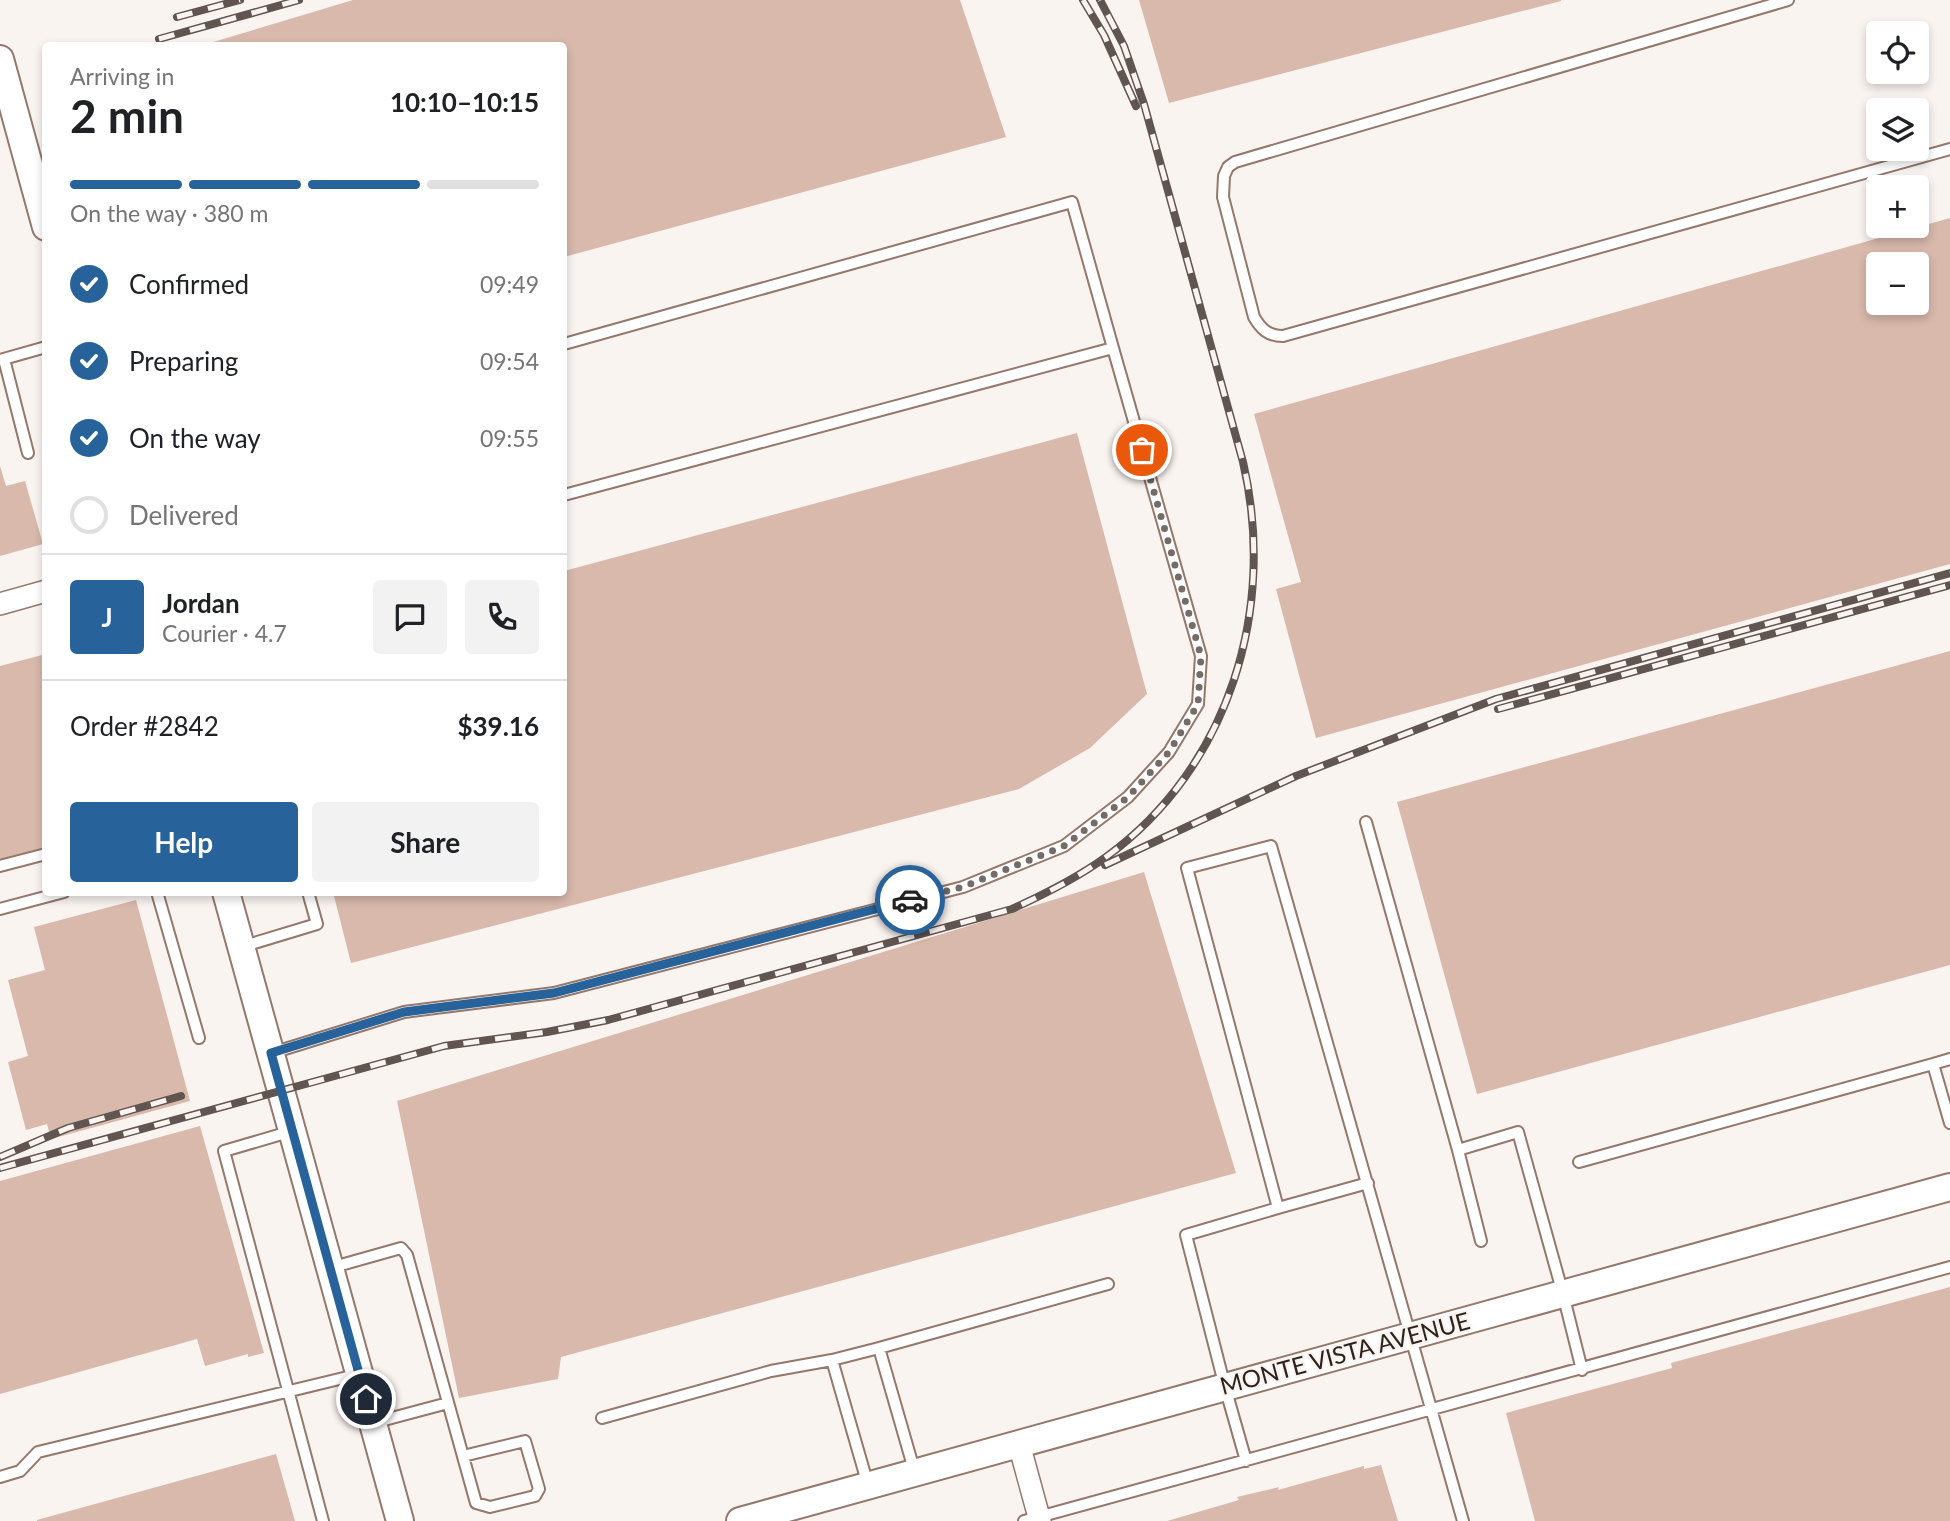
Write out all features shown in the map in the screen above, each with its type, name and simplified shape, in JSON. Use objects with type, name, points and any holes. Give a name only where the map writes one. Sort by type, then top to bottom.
[{"type":"street","points":[[0,63],[42,213]]},
{"type":"street","points":[[0,604],[42,593]]},
{"type":"street","points":[[227,896],[400,1521]]},
{"type":"street","name":"MONTE VISTA AVENUE","points":[[740,1521],[1950,1187]]},
{"type":"street","points":[[1019,1444],[1035,1520]]},
{"type":"lane","points":[[1788,0],[1235,162],[1228,167],[1224,176],[1223,197],[1254,317],[1259,326],[1266,333],[1283,336],[1950,149]]},
{"type":"lane","points":[[271,1053],[404,1012],[554,993],[963,887],[1064,846],[1128,797],[1169,752],[1198,704],[1201,656],[1072,202],[567,343]]},
{"type":"lane","points":[[28,453],[2,360],[42,348]]},
{"type":"lane","points":[[567,494],[1113,348]]},
{"type":"lane","points":[[1366,822],[1481,1241]]},
{"type":"lane","points":[[1278,1208],[1187,868],[1271,846],[1463,1521]]},
{"type":"lane","points":[[0,866],[42,855]]},
{"type":"lane","points":[[0,909],[49,896]]},
{"type":"lane","points":[[158,896],[199,1038]]},
{"type":"lane","points":[[241,947],[317,924],[309,896]]},
{"type":"lane","points":[[1579,1162],[1950,1059]]},
{"type":"lane","points":[[1933,1064],[1950,1123]]},
{"type":"lane","points":[[292,1131],[225,1151],[323,1521]]},
{"type":"lane","points":[[1458,1150],[1518,1132],[1582,1370]]},
{"type":"lane","points":[[1246,1461],[1186,1235],[1368,1183]]},
{"type":"lane","points":[[330,1268],[401,1248],[407,1255],[476,1503],[490,1507],[536,1496],[539,1489],[525,1441],[463,1456]]},
{"type":"lane","points":[[1035,1520],[1950,1268]]},
{"type":"lane","points":[[602,1418],[771,1371],[879,1348],[1108,1284]]},
{"type":"lane","points":[[879,1348],[915,1473]]},
{"type":"lane","points":[[832,1360],[868,1486]]},
{"type":"lane","points":[[0,1477],[20,1471],[38,1452],[360,1374]]},
{"type":"lane","points":[[373,1423],[448,1403]]},
{"type":"building","points":[[353,0],[960,0],[1006,137],[567,256],[567,42],[213,42]]},
{"type":"building","points":[[1139,0],[1561,0],[1561,1],[1169,103]]},
{"type":"building","points":[[1950,218],[1950,564],[1316,738],[1276,589],[1301,582],[1254,414],[1879,238],[1929,238],[1929,224]]},
{"type":"building","points":[[1077,433],[1147,694],[1090,748],[1019,789],[351,963],[334,896],[567,896],[567,570]]},
{"type":"building","points":[[0,466],[6,486],[25,481],[42,544],[0,556]]},
{"type":"building","points":[[1950,651],[1950,965],[1477,1094],[1397,802]]},
{"type":"building","points":[[42,655],[42,851],[0,863],[0,666]]},
{"type":"building","points":[[1144,872],[1236,1173],[561,1357],[558,1379],[459,1398],[397,1101]]},
{"type":"building","points":[[136,900],[190,1101],[51,1139],[47,1124],[26,1130],[8,1062],[28,1056],[8,980],[45,970],[34,927]]},
{"type":"building","points":[[200,1126],[264,1353],[248,1357],[248,1354],[205,1366],[197,1339],[0,1394],[0,1181]]},
{"type":"building","points":[[1950,1287],[1950,1521],[1535,1521],[1506,1413],[1672,1368],[1671,1363]]},
{"type":"building","points":[[276,1454],[295,1521],[37,1521],[37,1520]]},
{"type":"building","points":[[1381,1465],[1398,1521],[1167,1521],[1239,1500],[1237,1497],[1279,1487],[1278,1490],[1364,1466],[1364,1469]]},
{"type":"railway","points":[[177,17],[240,0]]},
{"type":"railway","points":[[159,39],[299,0]]},
{"type":"railway","points":[[1083,0],[1104,35],[1136,106]]},
{"type":"railway","points":[[0,1168],[444,1046],[547,1032],[608,1020],[1012,909],[1095,865],[1149,820],[1184,778],[1213,731],[1234,680],[1247,627],[1253,573],[1252,517],[1243,462],[1144,104],[1124,46],[1100,0]]},
{"type":"railway","points":[[1105,865],[1296,776],[1496,699],[1950,573]]},
{"type":"railway","points":[[1498,709],[1950,585]]},
{"type":"railway","points":[[0,1157],[68,1128],[181,1096]]},
{"type":"way so far","points":[[910,900],[963,887],[1064,846],[1128,797],[1169,752],[1198,704],[1201,656],[1142,450]]},
{"type":"route","points":[[366,1399],[271,1053],[404,1012],[554,993],[910,900]]}]
